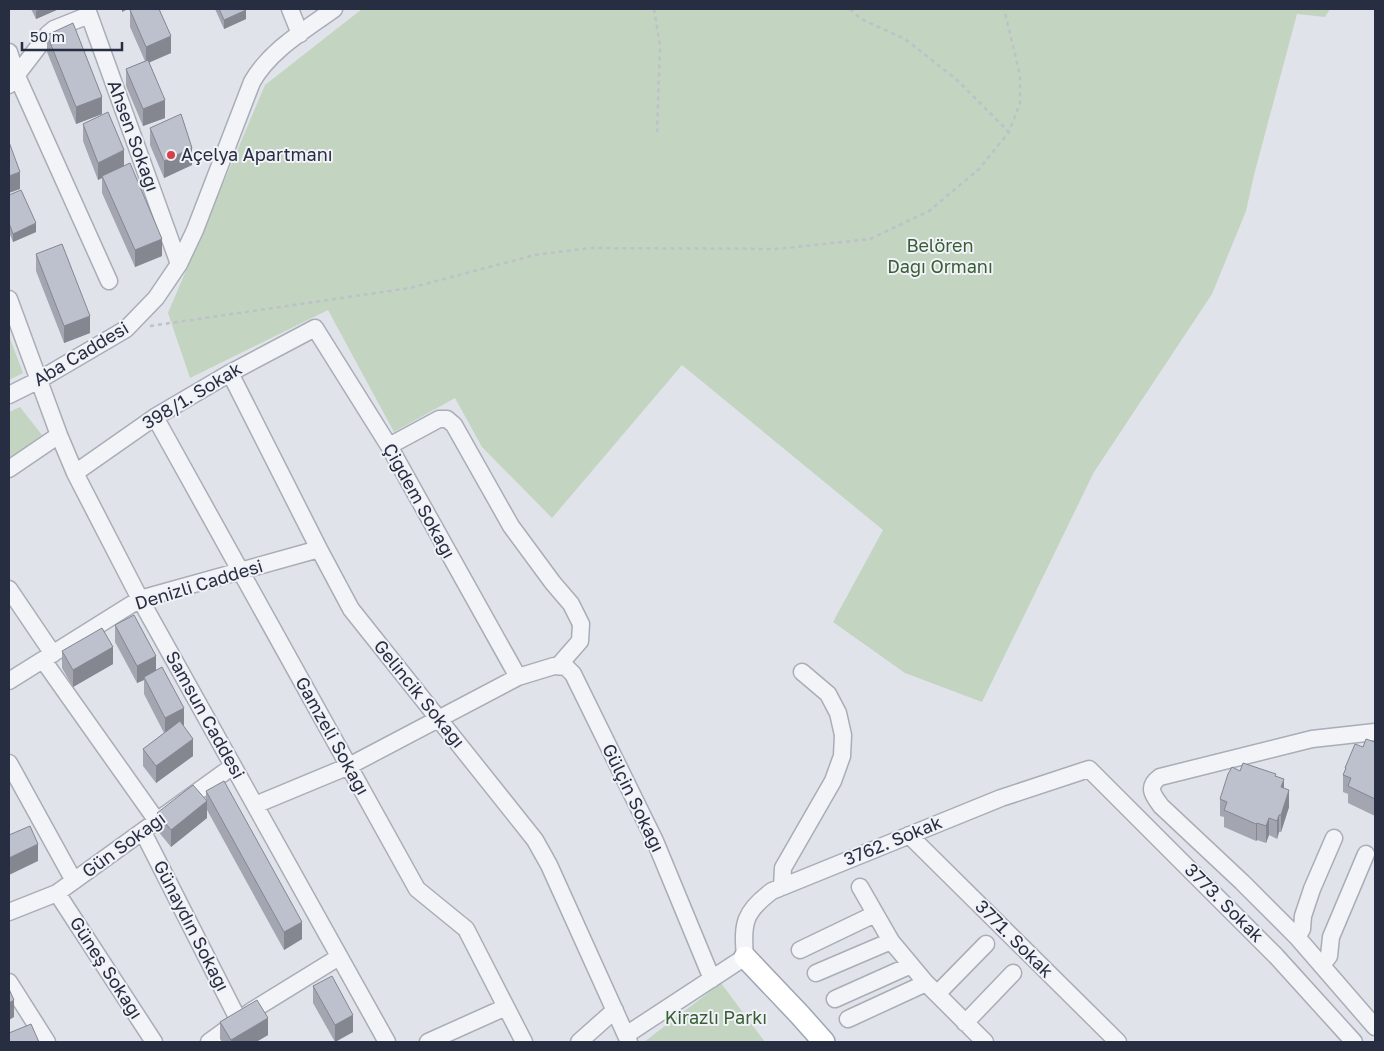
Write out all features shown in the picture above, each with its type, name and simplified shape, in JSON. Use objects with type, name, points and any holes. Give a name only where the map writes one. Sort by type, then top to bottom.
[{"type":"main road","points":[[745,957],[824,1042]]},
{"type":"street","points":[[290,9],[300,34]]},
{"type":"street","name":"Aba Caddesi","points":[[9,395],[39,380],[126,329],[156,298],[179,264],[195,230],[252,82],[260,68],[271,56],[334,9]]},
{"type":"street","points":[[13,79],[48,34],[88,12]]},
{"type":"street","name":"Ahsen Sokağı","points":[[88,12],[179,264]]},
{"type":"street","points":[[9,52],[13,79],[109,281]]},
{"type":"street","name":"Samsun Caddesi","points":[[9,298],[59,435],[75,473],[140,599],[340,957],[383,1041]]},
{"type":"street","name":"398/1. Sokak","points":[[75,473],[154,417],[230,373],[315,328]]},
{"type":"street","name":"Çiğdem Sokağı","points":[[315,328],[389,446],[518,677]]},
{"type":"street","name":"Gelincik Sokağı","points":[[230,373],[351,609],[535,840],[549,865],[628,1038]]},
{"type":"street","name":"Gamzeli Sokağı","points":[[154,417],[419,892],[466,929],[524,1042]]},
{"type":"street","points":[[255,805],[349,766],[518,677],[550,666],[559,666],[580,641],[581,624],[571,604],[511,526],[454,424],[447,419],[439,419],[389,446]]},
{"type":"street","points":[[9,470],[59,435]]},
{"type":"street","name":"Denizli Caddesi","points":[[9,681],[140,599],[319,549]]},
{"type":"street","points":[[9,589],[48,657],[157,821]]},
{"type":"street","name":"Gülçin Sokağı","points":[[559,666],[566,667],[573,674],[651,832],[712,979]]},
{"type":"street","points":[[782,887],[782,868],[833,781],[842,756],[843,735],[838,712],[828,694],[802,672]]},
{"type":"street","points":[[1375,732],[1312,739],[1160,777],[1154,781],[1152,787],[1154,795],[1162,806],[1297,937],[1375,1027]]},
{"type":"street","points":[[9,763],[74,881]]},
{"type":"street","name":"Gün Sokağı","points":[[9,912],[57,893],[233,766]]},
{"type":"street","name":"3762. Sokak","points":[[745,957],[743,935],[747,917],[757,902],[772,891],[1001,798],[1089,769]]},
{"type":"street","name":"3773. Sokak","points":[[1089,769],[1276,956],[1354,1042]]},
{"type":"street","name":"Günaydın Sokağı","points":[[142,832],[239,1020]]},
{"type":"street","name":"3771. Sokak","points":[[909,835],[1118,1042]]},
{"type":"street","points":[[1297,937],[1302,929],[1302,916],[1312,889],[1334,838]]},
{"type":"street","points":[[1322,966],[1329,956],[1331,937],[1366,854]]},
{"type":"street","points":[[860,887],[891,941],[931,988],[985,1042]]},
{"type":"street","name":"Güneş Sokağı","points":[[57,893],[154,1042]]},
{"type":"street","points":[[800,950],[875,914]]},
{"type":"street","points":[[816,973],[891,941]]},
{"type":"street","points":[[848,1019],[931,988],[986,944]]},
{"type":"street","points":[[209,1042],[239,1020],[340,957]]},
{"type":"street","points":[[628,1038],[745,957]]},
{"type":"street","points":[[835,999],[911,965]]},
{"type":"street","points":[[965,1023],[1013,973]]},
{"type":"street","points":[[9,982],[47,1042]]},
{"type":"street","points":[[428,1042],[506,1007]]},
{"type":"street","points":[[579,1042],[614,1010]]},
{"type":"street","points":[[18,1031],[35,1024]]},
{"type":"path","points":[[654,9],[660,46],[657,132]]},
{"type":"path","points":[[850,9],[861,19],[905,39],[956,79],[1009,132]]},
{"type":"path","points":[[126,329],[410,288],[535,255],[591,248],[777,249],[870,238],[929,211],[979,169],[1009,132],[1020,103],[1020,75],[1004,9]]},
{"type":"green space","name":"Belören Dağı Ormanı","points":[[362,9],[1330,9],[1325,17],[1297,14],[1246,211],[1212,294],[1094,472],[982,702],[905,673],[833,622],[883,530],[682,365],[552,518],[482,447],[455,398],[394,432],[328,310],[190,378],[168,313],[265,85]]},
{"type":"green space","points":[[9,336],[23,373],[9,380]]},
{"type":"green space","points":[[20,407],[42,435],[9,459],[9,412]]},
{"type":"green space","name":"Kirazlı Parkı","points":[[721,983],[765,1042],[644,1042]]},
{"type":"building","points":[[159,9],[171,36],[146,47],[130,10]]},
{"type":"building","points":[[219,9],[246,9],[246,10],[224,20]]},
{"type":"building","points":[[73,23],[102,97],[76,107],[47,35]]},
{"type":"building","points":[[148,60],[165,100],[143,109],[126,69]]},
{"type":"building","points":[[108,112],[124,150],[98,163],[83,124]]},
{"type":"building","points":[[181,114],[192,148],[164,161],[150,128]]},
{"type":"building","points":[[9,142],[20,172],[9,176]]},
{"type":"building","points":[[130,163],[162,239],[135,250],[102,176]]},
{"type":"building","points":[[21,190],[36,223],[13,234],[9,223],[9,195]]},
{"type":"building","points":[[62,244],[90,316],[64,326],[36,254]]},
{"type":"building","points":[[134,615],[156,656],[137,666],[115,625]]},
{"type":"building","points":[[102,628],[113,647],[73,670],[62,651]]},
{"type":"building","points":[[162,667],[184,708],[165,718],[144,677]]},
{"type":"building","points":[[180,721],[193,739],[156,766],[143,749]]},
{"type":"building","points":[[1366,739],[1375,742],[1375,799],[1348,786],[1351,778],[1343,775],[1355,744],[1363,747]]},
{"type":"building","points":[[1243,763],[1276,774],[1275,776],[1284,779],[1281,787],[1289,790],[1281,815],[1279,815],[1277,821],[1269,818],[1266,826],[1256,824],[1224,810],[1227,802],[1220,799],[1228,774],[1232,767],[1240,771]]},
{"type":"building","points":[[224,781],[302,922],[284,932],[206,791]]},
{"type":"building","points":[[193,785],[207,801],[171,830],[157,813]]},
{"type":"building","points":[[30,826],[38,844],[9,858],[9,835]]},
{"type":"building","points":[[332,976],[353,1015],[335,1025],[313,986]]},
{"type":"building","points":[[9,989],[14,1000],[9,1003]]},
{"type":"building","points":[[257,1000],[268,1018],[231,1040],[220,1022]]},
{"type":"building","points":[[31,1024],[39,1042],[9,1042],[9,1033]]},
{"type":"place","name":"Açelya Apartmanı","points":[[171,155]]}]
